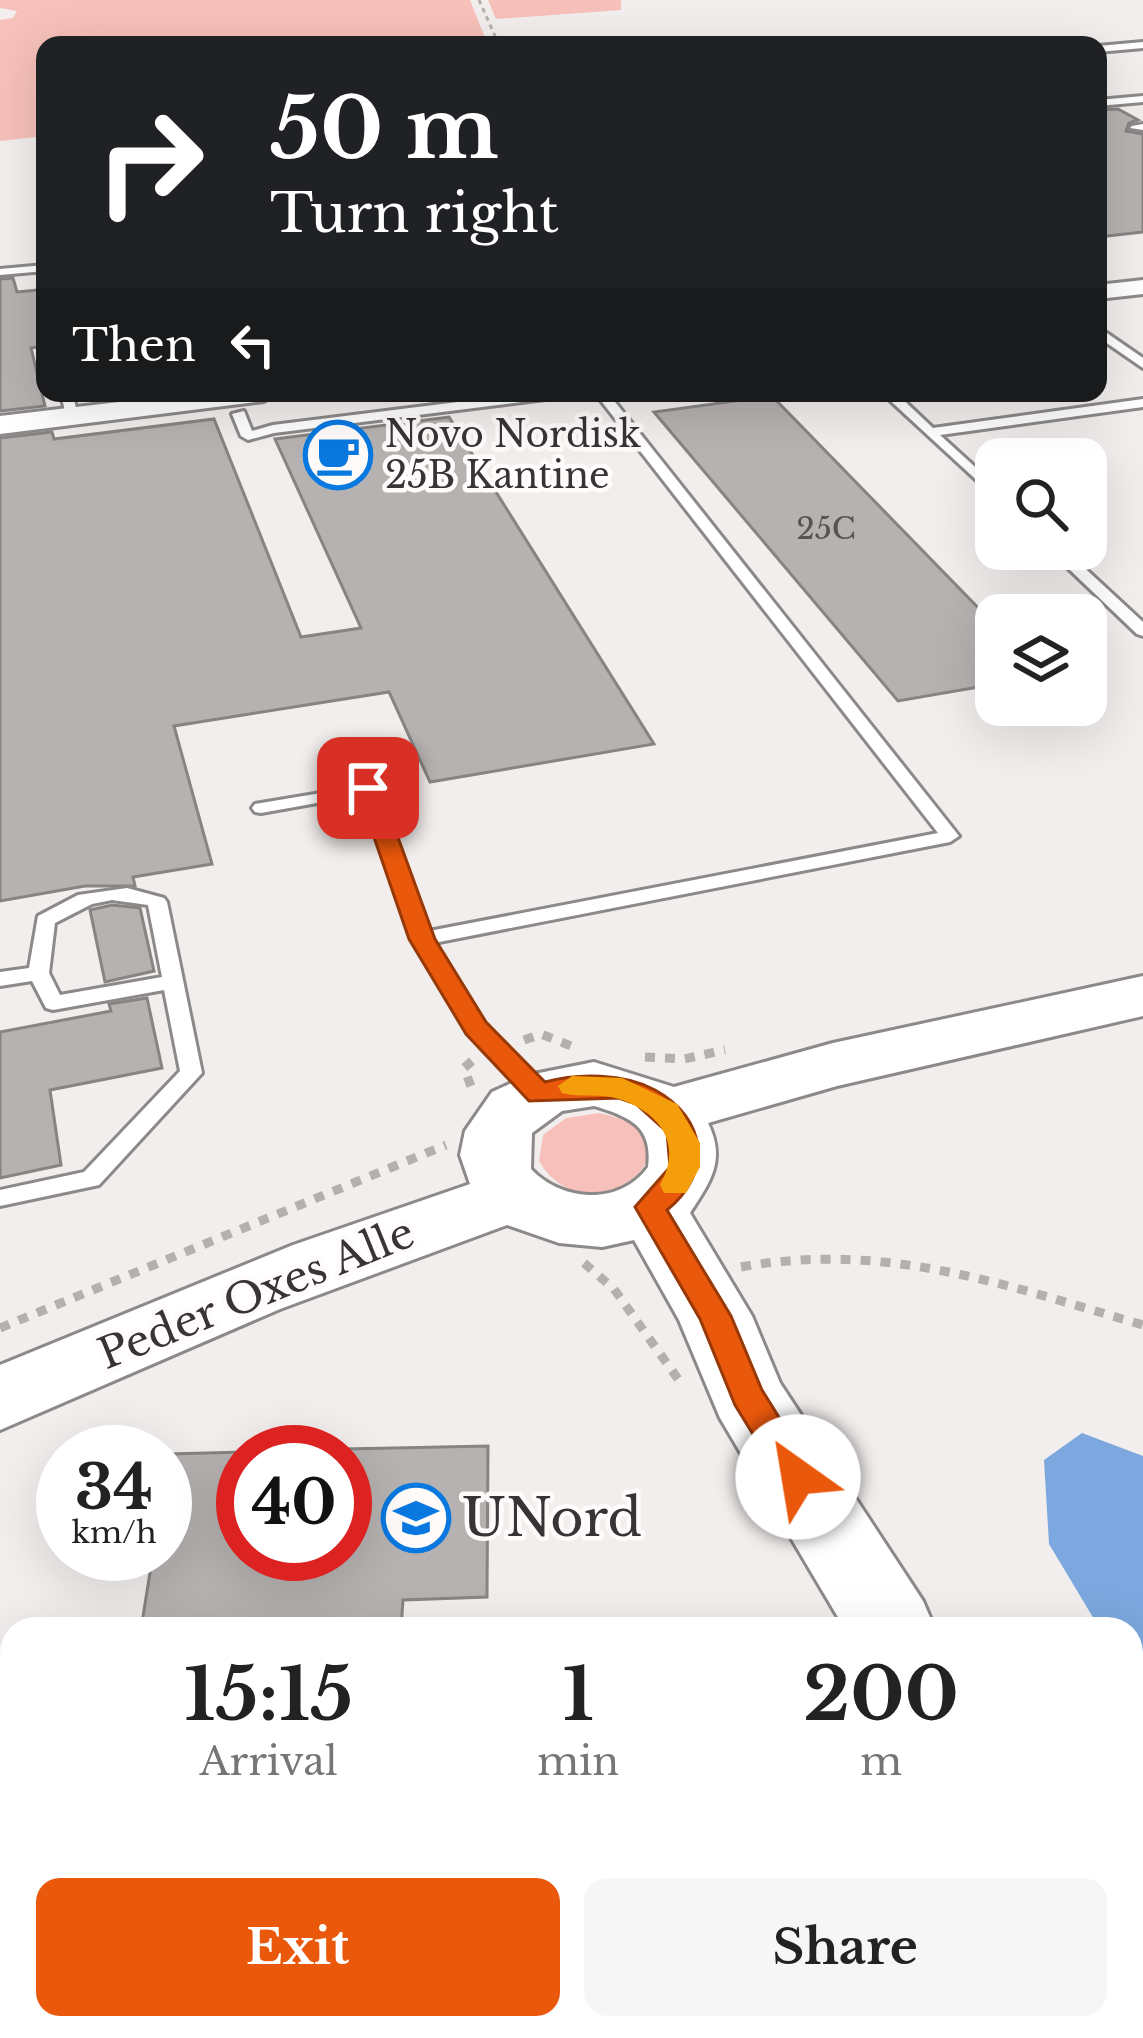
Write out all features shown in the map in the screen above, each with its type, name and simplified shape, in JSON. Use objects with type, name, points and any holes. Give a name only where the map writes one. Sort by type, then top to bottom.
[{"type":"street","points":[[1107,291],[1143,286]]},
{"type":"street","points":[[0,425],[70,405],[118,402]]},
{"type":"street","points":[[676,1127],[937,1045],[1143,996]]},
{"type":"street","points":[[612,1228],[673,1189],[685,1167],[676,1127],[622,1088],[566,1086],[539,1094],[502,1124],[494,1144],[505,1180],[557,1216],[612,1228],[658,1292],[717,1395],[883,1617]]},
{"type":"street","name":"Peder Oxes Alle","points":[[0,1354],[398,1181],[505,1180]]},
{"type":"street","name":"Peder Oxes Alle","points":[[0,1399],[110,1350],[427,1224],[505,1180]]},
{"type":"lane","points":[[1107,48],[1143,45]]},
{"type":"lane","points":[[1107,102],[1143,99]]},
{"type":"lane","points":[[0,272],[36,269]]},
{"type":"lane","points":[[20,270],[26,289]]},
{"type":"lane","points":[[1107,338],[1143,364]]},
{"type":"lane","points":[[239,414],[248,436],[490,402]]},
{"type":"lane","points":[[422,939],[950,836],[608,402]]},
{"type":"lane","points":[[897,402],[975,475]]},
{"type":"lane","points":[[930,433],[1143,404]]},
{"type":"lane","points":[[1078,570],[1143,631]]},
{"type":"lane","points":[[261,808],[368,788],[422,939],[476,1028],[539,1094]]},
{"type":"lane","points":[[0,1198],[91,1180],[190,1073],[157,902],[132,892],[82,897],[44,920],[39,973],[53,1003],[172,982]]},
{"type":"lane","points":[[0,979],[39,973]]},
{"type":"path","points":[[479,0],[495,36]]},
{"type":"path","points":[[612,1228],[658,1292],[717,1395]]},
{"type":"path","points":[[658,1292],[787,1257],[825,1253],[886,1256],[1143,1325]]},
{"type":"shaded area","points":[[0,0],[470,0],[484,36],[36,36],[36,137],[0,141],[0,20],[13,18],[17,11],[0,8]]},
{"type":"shaded area","points":[[488,0],[621,0],[621,10],[496,19]]},
{"type":"shaded area","points":[[599,1113],[633,1125],[648,1142],[646,1161],[633,1178],[612,1190],[586,1193],[561,1185],[539,1161],[543,1135],[566,1118]]},
{"type":"water","points":[[1082,1433],[1143,1456],[1143,1617],[1093,1617],[1049,1544],[1044,1460]]},
{"type":"building","points":[[1118,109],[1138,120],[1129,123],[1126,131],[1143,134],[1143,232],[1107,236],[1107,110]]},
{"type":"building","points":[[13,278],[17,292],[36,290],[36,347],[31,348],[36,402],[45,406],[0,411],[0,279]]},
{"type":"building","points":[[728,402],[778,402],[975,604],[975,688],[898,701],[654,412]]},
{"type":"building","points":[[449,417],[654,744],[430,782],[389,692],[174,726],[212,864],[133,877],[135,886],[85,886],[0,901],[0,438],[52,432],[54,439],[214,419],[301,637],[361,628],[275,439]]},
{"type":"building","points":[[112,905],[140,908],[154,971],[105,982],[90,910]]},
{"type":"building","points":[[147,998],[162,1068],[50,1090],[61,1165],[0,1178],[0,1032],[111,1011],[109,1004]]},
{"type":"building","name":"UNord","points":[[488,1446],[487,1597],[403,1600],[402,1617],[143,1617],[149,1581],[192,1581],[192,1453],[216,1453],[216,1581],[372,1581],[372,1448]]},
{"type":"slow traffic","points":[[572,1086],[622,1088],[667,1112],[686,1143],[685,1167],[675,1185]]},
{"type":"place","name":"Novo Nordisk 25B Kantine","points":[[338,455]]},
{"type":"place","name":"UNord","points":[[416,1518]]},
{"type":"route","points":[[368,788],[422,939],[476,1028],[539,1094],[566,1086],[622,1088],[646,1097],[679,1126],[686,1143],[685,1167],[673,1189],[650,1207],[715,1316],[747,1396],[798,1477]]}]
